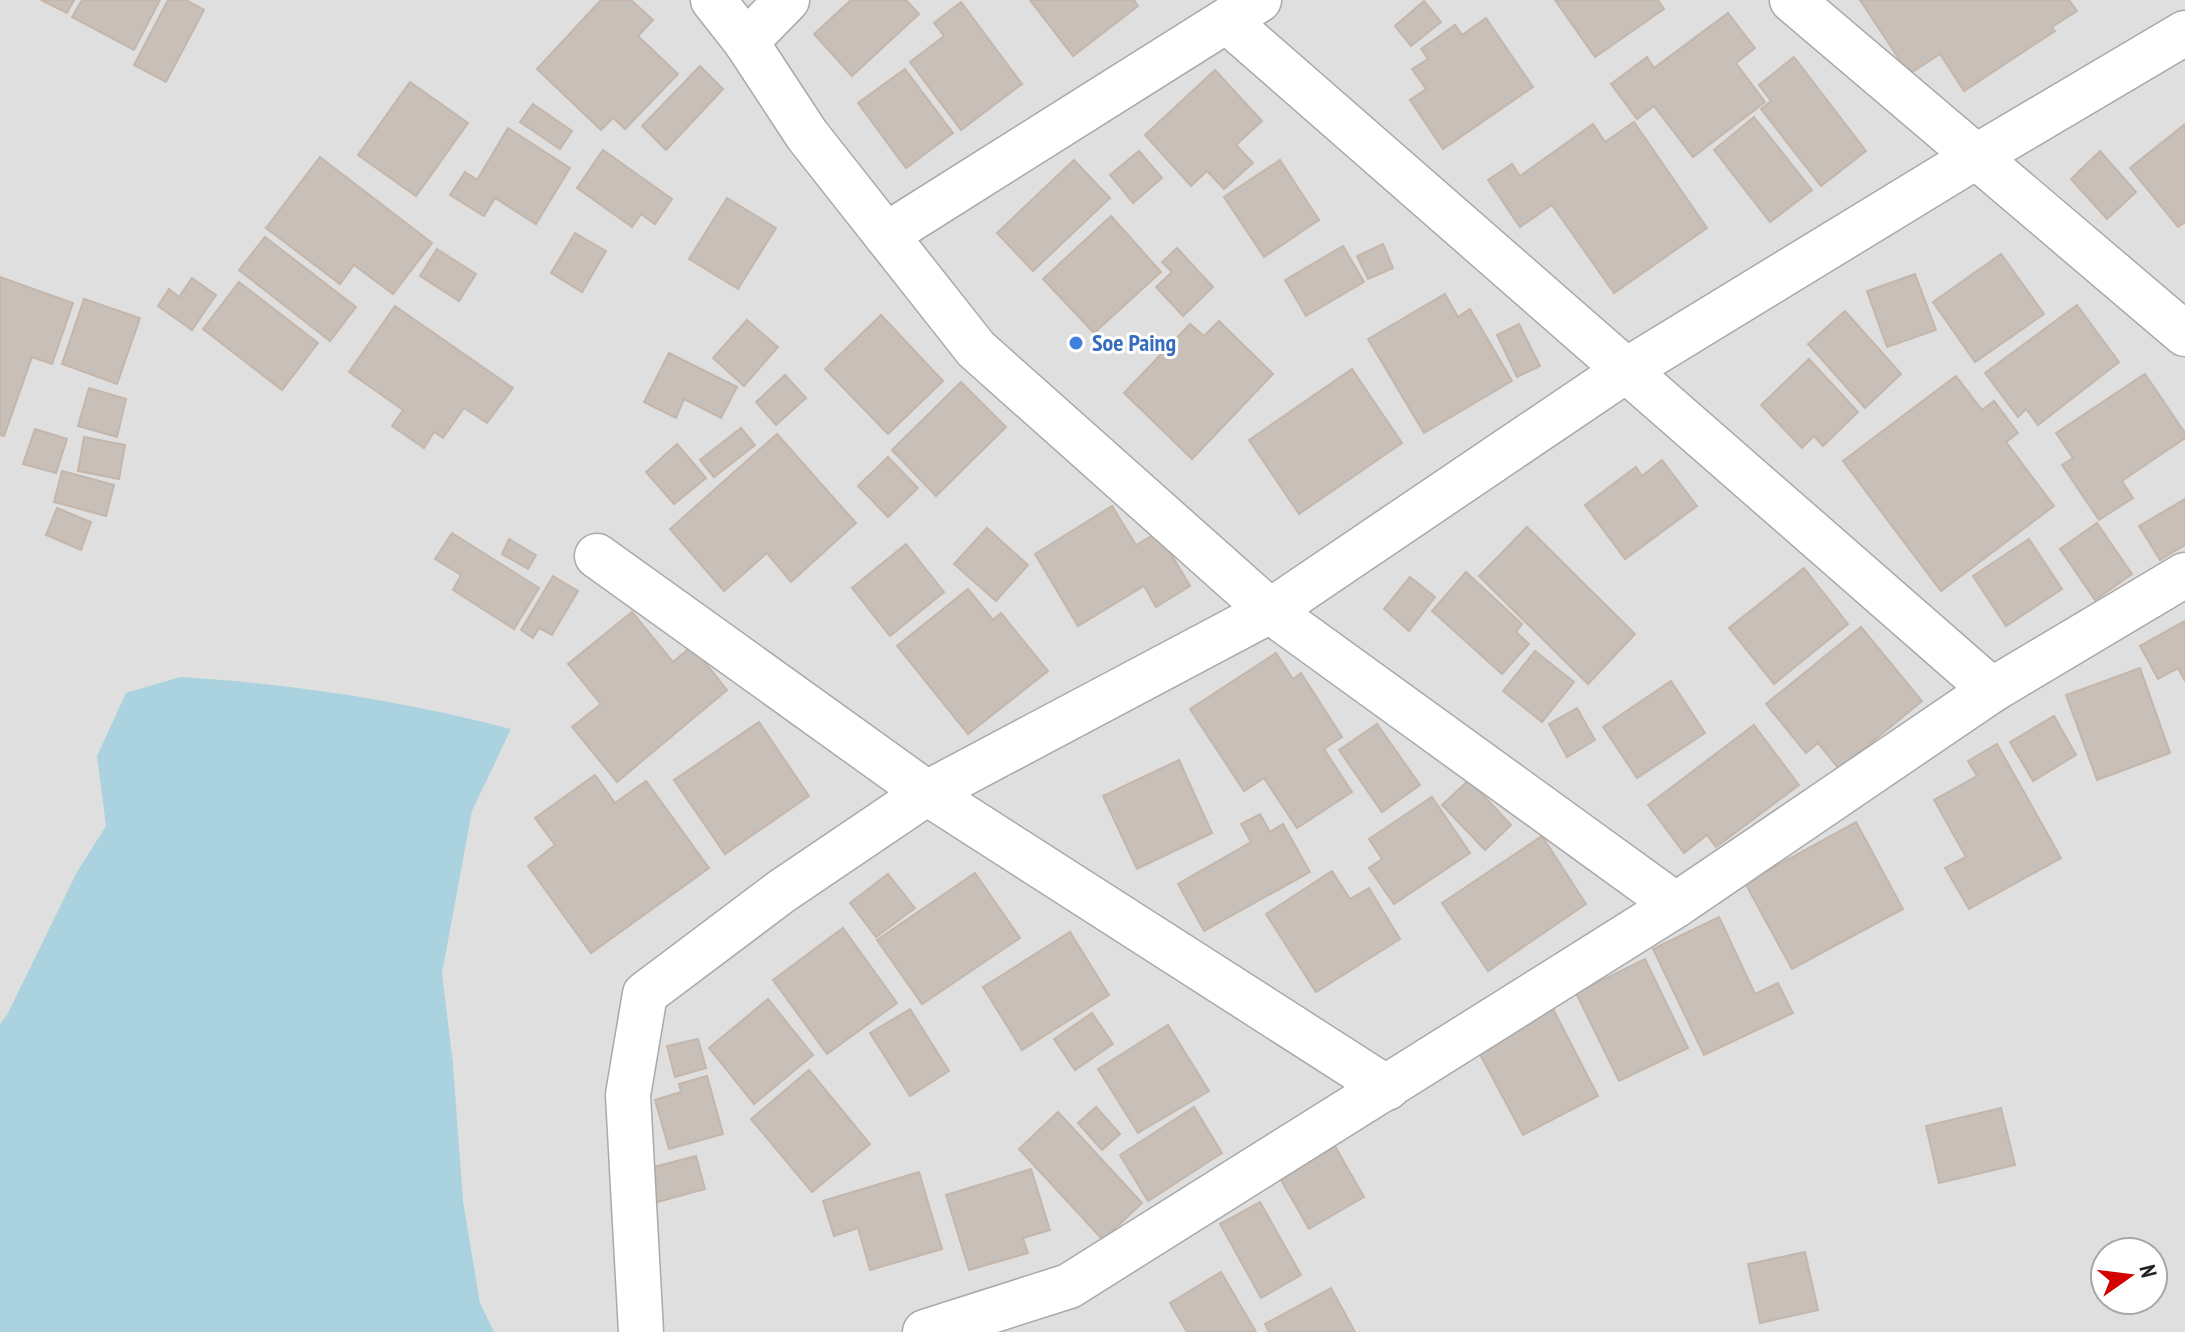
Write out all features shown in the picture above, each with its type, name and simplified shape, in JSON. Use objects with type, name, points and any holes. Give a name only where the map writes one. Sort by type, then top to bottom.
[{"type":"street","points":[[713,0],[746,42],[807,135],[976,349],[1270,611],[1676,905]]},
{"type":"street","points":[[746,42],[787,0]]},
{"type":"street","points":[[1792,0],[2185,334]]},
{"type":"street","points":[[886,235],[1243,10],[1625,371],[1992,690]]},
{"type":"street","points":[[641,1332],[628,1095],[645,994],[782,891],[927,793],[1270,611],[1625,371],[2185,33]]},
{"type":"street","points":[[597,556],[927,793],[1387,1088]]},
{"type":"street","points":[[925,1332],[1069,1286],[1676,905],[1992,690],[2185,575]]},
{"type":"shaded area","points":[[0,0],[2185,0],[2185,1332],[0,1332]]},
{"type":"water","points":[[180,677],[347,695],[511,729],[472,811],[442,973],[453,1064],[463,1201],[480,1303],[494,1332],[0,1332],[0,1024],[77,872],[106,826],[97,756],[126,693]]},
{"type":"building","points":[[41,0],[74,0],[67,13]]},
{"type":"building","points":[[82,0],[160,0],[134,50],[72,17]]},
{"type":"building","points":[[168,0],[186,0],[204,10],[166,82],[134,65]]},
{"type":"building","points":[[601,0],[631,0],[653,20],[638,36],[678,74],[625,129],[613,118],[601,130],[537,69]]},
{"type":"building","points":[[851,0],[906,0],[919,14],[852,76],[814,34]]},
{"type":"building","points":[[1030,0],[1134,0],[1138,6],[1073,56]]},
{"type":"building","points":[[1555,0],[1658,0],[1664,9],[1595,57]]},
{"type":"building","points":[[1860,0],[2069,0],[2077,11],[2052,27],[2055,31],[1964,91],[1940,54],[1909,74]]},
{"type":"building","points":[[1424,1],[1441,22],[1411,46],[1395,26]]},
{"type":"building","points":[[961,2],[1022,84],[961,130],[910,62],[944,36],[934,23]]},
{"type":"building","points":[[1728,13],[1755,48],[1736,63],[1765,102],[1693,157],[1654,106],[1637,119],[1611,84],[1647,57],[1654,68]]},
{"type":"building","points":[[1486,18],[1533,87],[1443,149],[1410,100],[1426,89],[1412,69],[1428,59],[1421,49],[1455,25],[1462,35]]},
{"type":"building","points":[[1794,57],[1866,151],[1821,186],[1761,109],[1771,101],[1759,85]]},
{"type":"building","points":[[700,66],[723,89],[666,150],[642,126]]},
{"type":"building","points":[[905,69],[953,133],[906,168],[858,103]]},
{"type":"building","points":[[1215,70],[1262,121],[1236,145],[1253,163],[1224,189],[1207,171],[1191,186],[1145,135]]},
{"type":"building","points":[[410,82],[468,123],[416,196],[358,155]]},
{"type":"building","points":[[533,104],[572,131],[560,149],[520,122]]},
{"type":"building","points":[[1754,117],[1812,190],[1770,222],[1714,150]]},
{"type":"building","points":[[1634,122],[1707,228],[1614,293],[1552,205],[1520,227],[1488,180],[1512,164],[1520,176],[1593,124],[1605,142]]},
{"type":"building","points":[[2185,124],[2185,222],[2178,227],[2130,168]]},
{"type":"building","points":[[508,128],[570,168],[536,224],[495,198],[484,216],[450,195],[465,172],[477,180]]},
{"type":"building","points":[[603,150],[672,199],[655,224],[641,214],[632,227],[577,188]]},
{"type":"building","points":[[1139,151],[1162,178],[1133,203],[1110,175]]},
{"type":"building","points":[[2100,151],[2136,192],[2107,219],[2071,179]]},
{"type":"building","points":[[320,157],[432,243],[393,294],[354,265],[340,284],[266,228]]},
{"type":"building","points":[[1074,160],[1110,198],[1033,271],[997,233]]},
{"type":"building","points":[[1280,160],[1319,220],[1264,257],[1224,197]]},
{"type":"building","points":[[727,198],[776,228],[738,289],[689,259]]},
{"type":"building","points":[[1111,216],[1161,272],[1094,333],[1043,279]]},
{"type":"building","points":[[575,233],[606,251],[582,292],[551,273]]},
{"type":"building","points":[[265,237],[356,307],[330,341],[239,270]]},
{"type":"building","points":[[1383,244],[1393,268],[1368,279],[1357,256]]},
{"type":"building","points":[[1343,246],[1364,282],[1306,316],[1285,280]]},
{"type":"building","points":[[1177,248],[1213,287],[1183,316],[1156,287],[1172,272],[1162,262]]},
{"type":"building","points":[[437,249],[476,274],[459,301],[420,276]]},
{"type":"building","points":[[2001,254],[2044,314],[1975,362],[1933,302]]},
{"type":"building","points":[[1915,274],[1936,330],[1887,347],[1867,291]]},
{"type":"building","points":[[0,277],[73,303],[52,364],[32,357],[4,436],[0,435]]},
{"type":"building","points":[[192,278],[216,295],[192,330],[158,306],[169,289],[179,297]]},
{"type":"building","points":[[239,282],[318,343],[282,390],[203,329]]},
{"type":"building","points":[[1445,294],[1458,317],[1470,309],[1512,381],[1424,433],[1368,339]]},
{"type":"building","points":[[84,299],[140,318],[117,384],[62,364]]},
{"type":"building","points":[[2077,305],[2119,362],[2038,425],[2026,409],[2018,417],[1985,373]]},
{"type":"building","points":[[395,306],[513,388],[487,423],[464,408],[443,438],[434,432],[424,448],[392,426],[403,410],[349,372]]},
{"type":"building","points":[[1845,311],[1901,374],[1865,408],[1808,344]]},
{"type":"building","points":[[881,315],[943,381],[888,434],[825,369]]},
{"type":"building","points":[[747,320],[778,347],[744,386],[713,358]]},
{"type":"building","points":[[1219,321],[1273,374],[1192,459],[1124,393],[1190,324],[1204,336]]},
{"type":"building","points":[[1519,324],[1540,366],[1517,377],[1497,335]]},
{"type":"building","points":[[669,353],[737,387],[721,418],[684,399],[676,418],[644,402]]},
{"type":"building","points":[[1809,359],[1858,412],[1823,446],[1814,436],[1802,448],[1761,405]]},
{"type":"building","points":[[1352,369],[1402,443],[1299,514],[1249,440]]},
{"type":"building","points":[[2145,374],[2185,433],[2185,438],[2122,481],[2133,498],[2099,520],[2062,465],[2073,458],[2056,433]]},
{"type":"building","points":[[785,375],[806,398],[776,425],[756,402]]},
{"type":"building","points":[[1956,376],[1982,410],[1994,401],[2018,433],[2006,442],[2054,506],[1941,591],[1843,461]]},
{"type":"building","points":[[961,382],[1006,427],[936,496],[892,450]]},
{"type":"building","points":[[89,388],[126,399],[117,437],[78,426]]},
{"type":"building","points":[[741,428],[755,445],[714,477],[700,460]]},
{"type":"building","points":[[35,429],[67,439],[56,473],[23,464]]},
{"type":"building","points":[[777,434],[856,523],[791,582],[767,553],[724,591],[670,529]]},
{"type":"building","points":[[84,437],[125,445],[119,479],[78,471]]},
{"type":"building","points":[[677,444],[706,478],[674,504],[646,472]]},
{"type":"building","points":[[888,457],[918,488],[888,517],[858,486]]},
{"type":"building","points":[[1662,460],[1697,506],[1625,559],[1585,505],[1636,467],[1642,476]]},
{"type":"building","points":[[62,471],[114,485],[106,516],[54,502]]},
{"type":"building","points":[[2185,499],[2185,545],[2160,560],[2139,526]]},
{"type":"building","points":[[1112,506],[1136,545],[1158,532],[1190,586],[1156,607],[1144,586],[1078,626],[1035,554]]},
{"type":"building","points":[[57,508],[91,522],[81,550],[46,535]]},
{"type":"building","points":[[2097,523],[2132,574],[2095,600],[2060,549]]},
{"type":"building","points":[[1527,527],[1635,634],[1588,684],[1479,576]]},
{"type":"building","points":[[987,528],[1028,565],[996,601],[954,564]]},
{"type":"building","points":[[452,533],[539,588],[514,629],[453,590],[461,575],[435,559]]},
{"type":"building","points":[[509,539],[536,555],[528,569],[502,554]]},
{"type":"building","points":[[2029,539],[2062,589],[2006,626],[1973,576]]},
{"type":"building","points":[[906,544],[944,592],[890,636],[852,588]]},
{"type":"building","points":[[1804,568],[1848,624],[1774,684],[1729,628]]},
{"type":"building","points":[[1466,572],[1522,624],[1516,632],[1529,644],[1502,674],[1432,611]]},
{"type":"building","points":[[553,576],[578,591],[552,635],[539,628],[533,638],[521,630]]},
{"type":"building","points":[[1410,577],[1435,597],[1409,631],[1384,609]]},
{"type":"building","points":[[968,589],[993,620],[1001,613],[1048,671],[968,734],[897,646]]},
{"type":"building","points":[[632,612],[673,662],[692,646],[727,690],[617,782],[572,727],[601,704],[568,664]]},
{"type":"building","points":[[2185,621],[2185,681],[2178,668],[2158,679],[2140,646]]},
{"type":"building","points":[[1861,627],[1922,701],[1839,769],[1818,743],[1806,753],[1766,704]]},
{"type":"building","points":[[1535,651],[1574,682],[1542,722],[1503,691]]},
{"type":"building","points":[[1276,653],[1293,679],[1301,673],[1342,737],[1324,749],[1352,792],[1297,828],[1264,778],[1244,791],[1190,709]]},
{"type":"building","points":[[2140,668],[2170,753],[2097,780],[2066,695]]},
{"type":"building","points":[[1671,681],[1705,733],[1637,778],[1603,727]]},
{"type":"building","points":[[1577,708],[1595,740],[1567,757],[1549,724]]},
{"type":"building","points":[[2054,716],[2076,755],[2033,781],[2010,742]]},
{"type":"building","points":[[759,722],[809,796],[725,854],[674,780]]},
{"type":"building","points":[[1377,724],[1420,785],[1382,812],[1339,750]]},
{"type":"building","points":[[1754,725],[1799,785],[1716,847],[1707,835],[1684,853],[1648,805]]},
{"type":"building","points":[[1997,744],[2061,858],[1969,909],[1945,868],[1966,857],[1934,800],[1977,776],[1968,761]]},
{"type":"building","points":[[1179,760],[1212,833],[1137,869],[1103,796]]},
{"type":"building","points":[[595,775],[615,803],[646,781],[709,868],[591,953],[528,866],[555,845],[535,818]]},
{"type":"building","points":[[1469,780],[1511,825],[1485,850],[1442,805]]},
{"type":"building","points":[[1432,797],[1470,853],[1394,904],[1369,868],[1382,859],[1369,839]]},
{"type":"building","points":[[1260,814],[1270,832],[1283,824],[1310,872],[1204,931],[1178,884],[1251,842],[1241,824]]},
{"type":"building","points":[[1856,822],[1903,909],[1792,969],[1745,883]]},
{"type":"building","points":[[1542,836],[1586,904],[1488,971],[1442,903]]},
{"type":"building","points":[[1332,871],[1350,899],[1369,888],[1400,939],[1316,992],[1266,914]]},
{"type":"building","points":[[975,873],[1020,938],[922,1004],[877,940]]},
{"type":"building","points":[[888,874],[915,908],[876,937],[850,903]]},
{"type":"building","points":[[1719,917],[1755,994],[1778,983],[1793,1013],[1704,1055],[1653,949]]},
{"type":"building","points":[[843,928],[897,1003],[827,1054],[773,980]]},
{"type":"building","points":[[1070,932],[1109,995],[1022,1050],[983,987]]},
{"type":"building","points":[[1645,959],[1688,1048],[1619,1081],[1576,993]]},
{"type":"building","points":[[768,999],[813,1055],[754,1104],[709,1048]]},
{"type":"building","points":[[1551,1005],[1598,1096],[1523,1135],[1475,1045]]},
{"type":"building","points":[[910,1009],[949,1071],[910,1096],[870,1033]]},
{"type":"building","points":[[1092,1013],[1113,1044],[1075,1070],[1054,1039]]},
{"type":"building","points":[[1168,1025],[1209,1091],[1138,1133],[1098,1069]]},
{"type":"building","points":[[698,1039],[706,1068],[675,1077],[667,1046]]},
{"type":"building","points":[[809,1070],[870,1144],[812,1192],[751,1119]]},
{"type":"building","points":[[707,1076],[723,1134],[669,1149],[655,1100],[681,1092],[679,1084]]},
{"type":"building","points":[[1096,1107],[1120,1134],[1102,1150],[1078,1123]]},
{"type":"building","points":[[1194,1107],[1222,1153],[1148,1201],[1120,1155]]},
{"type":"building","points":[[2001,1108],[2015,1165],[1939,1183],[1926,1126]]},
{"type":"building","points":[[1058,1112],[1142,1203],[1103,1240],[1019,1149]]},
{"type":"building","points":[[1332,1141],[1364,1197],[1309,1229],[1277,1173]]},
{"type":"building","points":[[696,1156],[705,1189],[650,1204],[642,1170]]},
{"type":"building","points":[[1031,1169],[1050,1230],[1023,1238],[1028,1253],[969,1270],[946,1195]]},
{"type":"building","points":[[919,1172],[942,1249],[870,1270],[858,1228],[834,1236],[823,1201]]},
{"type":"building","points":[[1260,1202],[1301,1275],[1261,1298],[1220,1224]]},
{"type":"building","points":[[1805,1252],[1818,1310],[1760,1323],[1748,1264]]},
{"type":"building","points":[[1221,1272],[1256,1332],[1187,1332],[1170,1303]]},
{"type":"building","points":[[1331,1288],[1355,1332],[1269,1332],[1265,1324]]},
{"type":"place","name":"Soe Paing","points":[[1076,343]]}]
